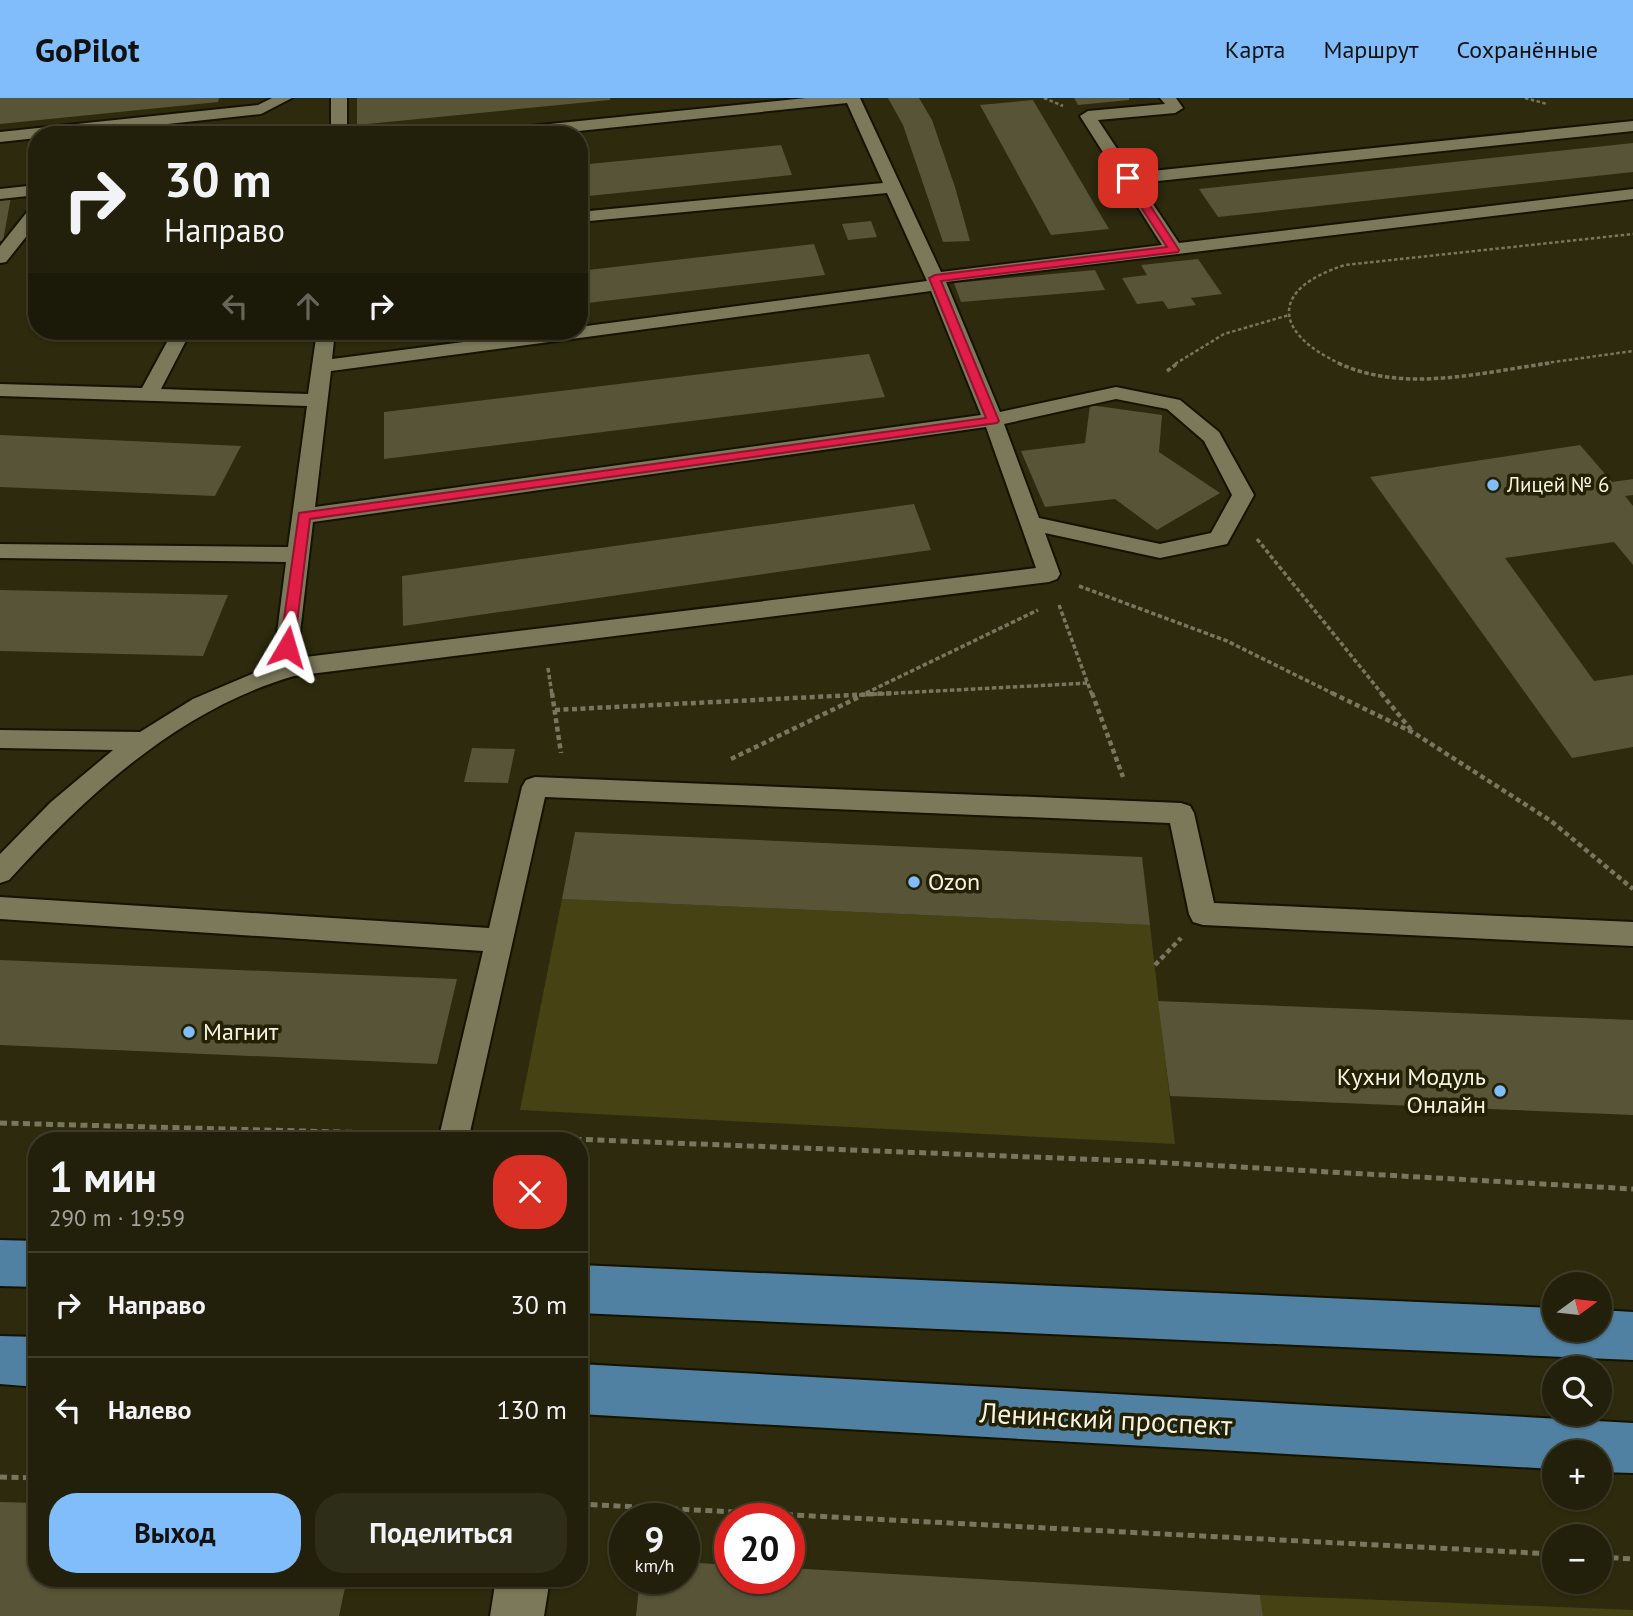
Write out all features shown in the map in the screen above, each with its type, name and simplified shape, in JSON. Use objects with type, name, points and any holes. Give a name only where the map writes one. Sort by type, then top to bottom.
[{"type":"main road","points":[[0,1263],[28,1264]]},
{"type":"main road","points":[[588,1289],[1633,1335]]},
{"type":"main road","points":[[0,1360],[28,1362]]},
{"type":"main road","name":"Ленинский проспект","points":[[588,1390],[1633,1448]]},
{"type":"street","points":[[517,1616],[522,1587]]},
{"type":"lane","points":[[106,126],[261,109],[284,98]]},
{"type":"lane","points":[[339,98],[339,126]]},
{"type":"lane","points":[[0,872],[76,793],[143,741],[220,696],[284,670],[387,654],[1049,574],[993,421],[936,282],[852,98],[579,126]]},
{"type":"lane","points":[[1168,98],[1175,108],[1088,117],[1174,250]]},
{"type":"lane","points":[[182,126],[193,117]]},
{"type":"lane","points":[[1128,178],[1633,126]]},
{"type":"lane","points":[[0,137],[28,134]]},
{"type":"lane","points":[[588,216],[893,187]]},
{"type":"lane","points":[[0,194],[28,191]]},
{"type":"lane","points":[[588,330],[1174,250],[1633,194]]},
{"type":"lane","points":[[0,258],[28,222]]},
{"type":"lane","points":[[148,395],[177,340]]},
{"type":"lane","points":[[284,670],[325,340]]},
{"type":"lane","points":[[324,366],[513,340]]},
{"type":"lane","points":[[0,390],[319,400]]},
{"type":"lane","points":[[304,516],[993,421],[1116,393],[1173,404],[1212,438],[1243,495],[1219,539],[1160,551],[1030,523]]},
{"type":"lane","points":[[0,551],[299,555]]},
{"type":"lane","points":[[0,739],[143,741]]},
{"type":"lane","points":[[455,1132],[535,787],[1181,813],[1203,914],[1633,934]]},
{"type":"lane","points":[[0,908],[500,940]]},
{"type":"path","points":[[1633,234],[1324,270],[1307,278],[1295,288],[1289,301],[1289,315],[1296,330],[1309,345],[1328,358],[1380,376],[1408,380],[1435,379],[1633,351]]},
{"type":"path","points":[[1138,397],[1193,350],[1225,332],[1289,315]]},
{"type":"path","points":[[1235,511],[1414,733]]},
{"type":"path","points":[[1049,574],[1227,641],[1414,733],[1551,821],[1633,889]]},
{"type":"path","points":[[1049,574],[1136,811]]},
{"type":"path","points":[[662,792],[1058,600]]},
{"type":"path","points":[[543,635],[567,789]]},
{"type":"path","points":[[555,710],[1089,683]]},
{"type":"path","points":[[0,1123],[272,1132]]},
{"type":"path","points":[[588,1143],[1107,1160],[1633,1189]]},
{"type":"path","points":[[0,1477],[28,1478]]},
{"type":"path","points":[[588,1504],[1542,1553]]},
{"type":"path","points":[[1612,1558],[1633,1559]]},
{"type":"shaded area","points":[[562,899],[1150,925],[1175,1144],[520,1110]]},
{"type":"shaded area","points":[[1260,1595],[1633,1610],[1633,1616],[1263,1616]]},
{"type":"building","points":[[0,98],[219,98],[218,102],[0,124]]},
{"type":"building","points":[[357,98],[610,98],[610,100],[357,125]]},
{"type":"building","points":[[888,98],[919,98],[932,120],[970,241],[943,242],[903,125]]},
{"type":"building","points":[[1074,98],[1129,98],[1129,100],[1078,105]]},
{"type":"building","points":[[1033,100],[1109,229],[1051,235],[980,105]]},
{"type":"building","points":[[1633,143],[1633,172],[1218,217],[1199,189]]},
{"type":"building","points":[[781,145],[792,175],[588,196],[588,164]]},
{"type":"building","points":[[11,197],[3,241],[0,241],[0,198]]},
{"type":"building","points":[[871,221],[877,237],[848,240],[842,224]]},
{"type":"building","points":[[814,244],[825,275],[588,303],[588,270]]},
{"type":"building","points":[[1198,259],[1222,294],[1191,298],[1196,305],[1168,309],[1163,301],[1137,304],[1122,278],[1147,275],[1141,265]]},
{"type":"building","points":[[1095,270],[1105,290],[961,302],[954,283]]},
{"type":"building","points":[[869,354],[885,397],[384,459],[384,412]]},
{"type":"building","points":[[1090,405],[1162,415],[1159,452],[1220,493],[1157,530],[1115,499],[1045,507],[1021,451],[1085,443]]},
{"type":"building","points":[[0,435],[241,446],[215,496],[0,487]]},
{"type":"building","points":[[1580,445],[1612,482],[1633,479],[1633,495],[1625,496],[1633,506],[1633,565],[1614,542],[1505,558],[1594,681],[1633,675],[1633,747],[1572,758],[1370,477]]},
{"type":"building","points":[[914,504],[931,550],[403,626],[402,576]]},
{"type":"building","points":[[0,590],[228,595],[203,656],[0,651]]},
{"type":"building","points":[[472,748],[515,749],[508,783],[464,782]]},
{"type":"building","points":[[575,832],[1142,857],[1150,925],[562,899]]},
{"type":"building","points":[[0,960],[457,979],[437,1064],[0,1045]]},
{"type":"building","points":[[1158,1001],[1633,1020],[1633,1115],[1170,1096]]},
{"type":"building","points":[[0,1502],[28,1503],[28,1587],[345,1587],[339,1616],[0,1616]]},
{"type":"building","points":[[700,1563],[714,1564],[714,1594],[805,1594],[805,1569],[1260,1595],[1263,1616],[636,1616],[638,1594],[700,1594]]},
{"type":"place","name":"Лицей № 6","points":[[1493,485]]},
{"type":"place","name":"Ozon","points":[[914,882]]},
{"type":"place","name":"Магнит","points":[[189,1032]]},
{"type":"place","name":"Кухни Модуль Онлайн","points":[[1500,1091]]},
{"type":"route","points":[[287,647],[304,516],[993,421],[935,278],[1174,250],[1128,178]]}]
